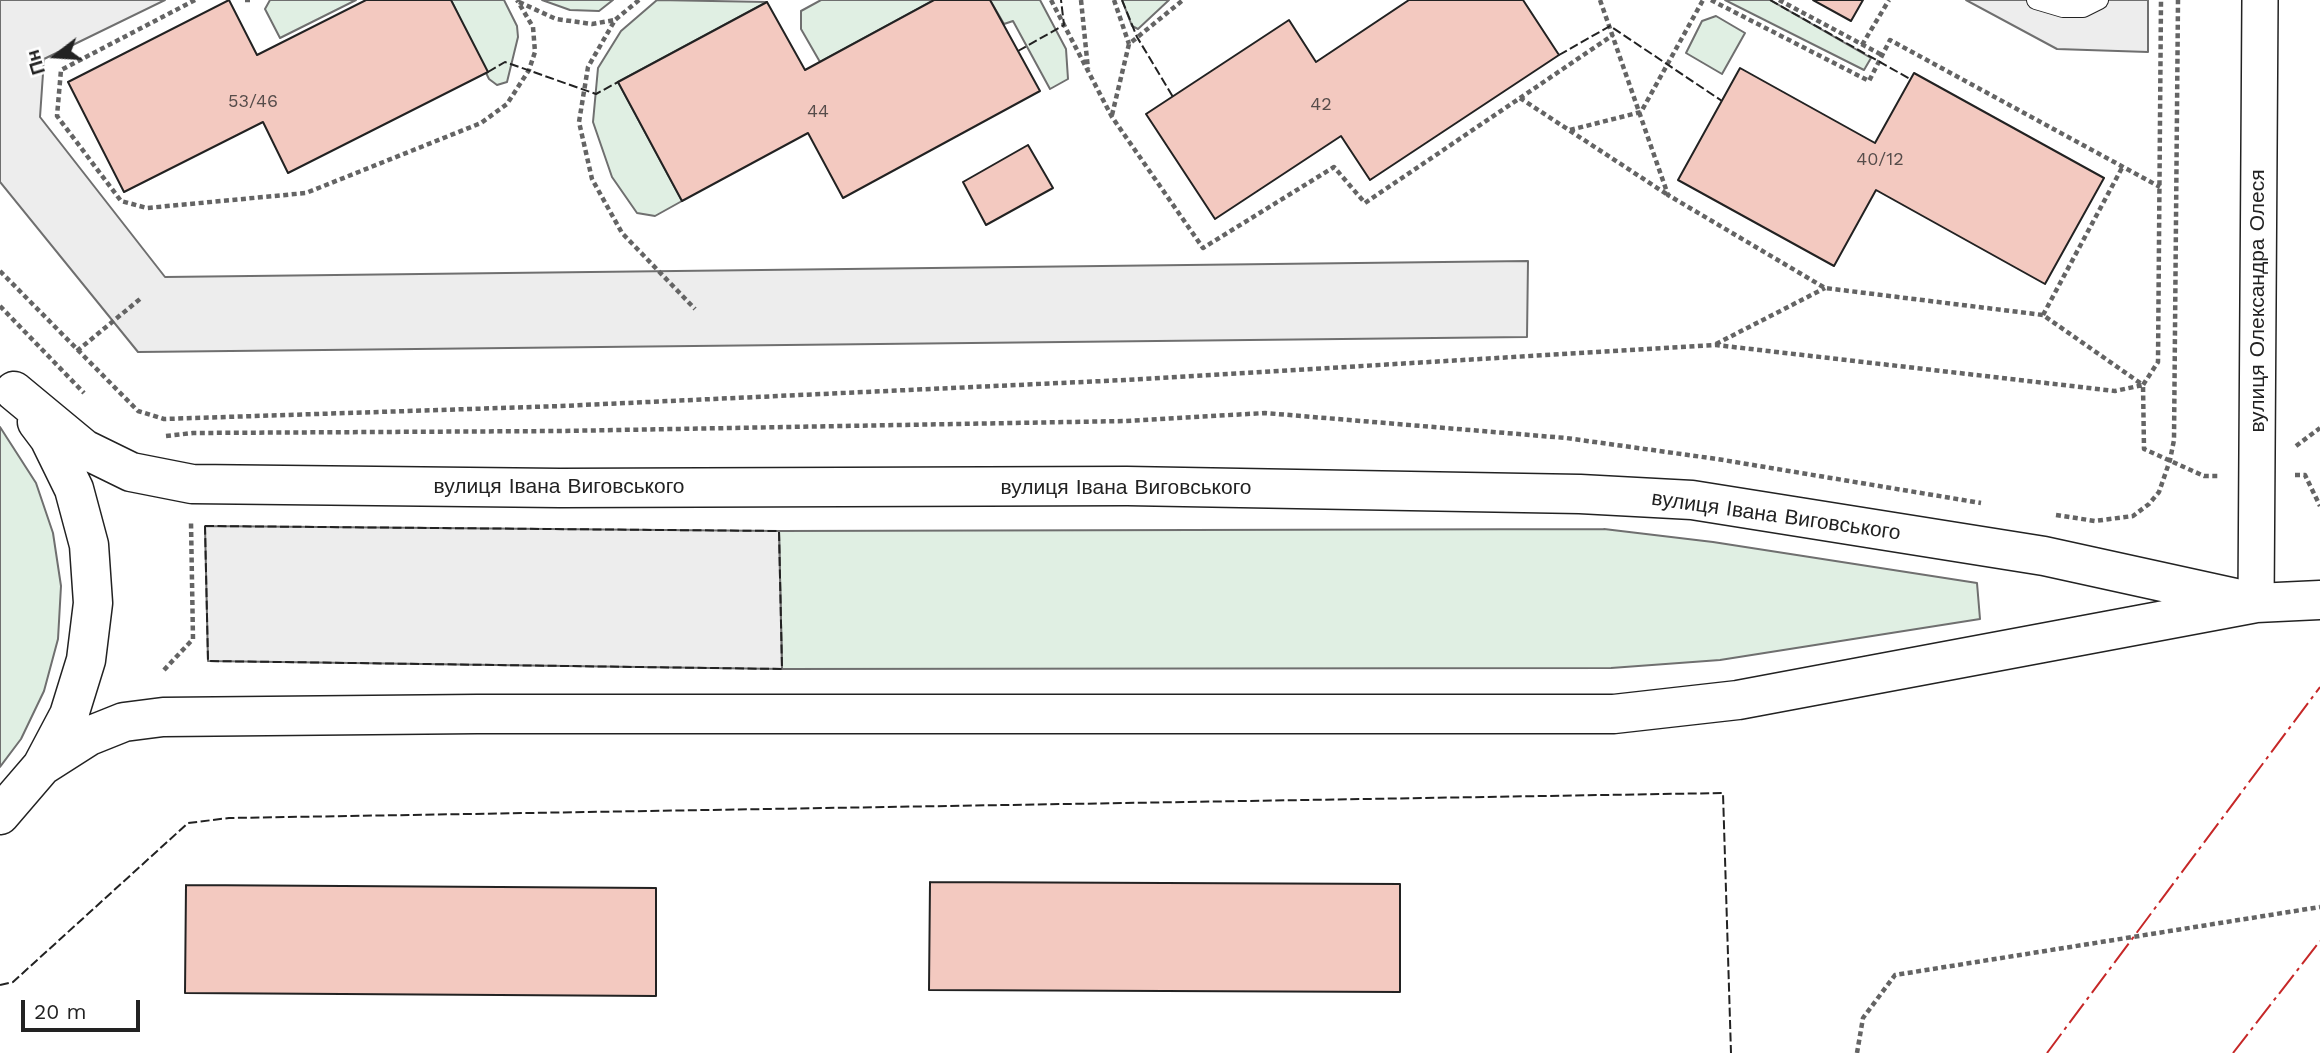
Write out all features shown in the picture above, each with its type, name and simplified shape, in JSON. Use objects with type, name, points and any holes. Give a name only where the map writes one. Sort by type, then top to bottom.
[{"type":"main road","name":"вулиця Івана Виговського","points":[[7,385],[84,449],[131,472],[192,484],[560,488],[1126,486],[1580,494],[1692,500],[2044,556],[2256,603]]},
{"type":"main road","points":[[0,815],[42,766],[69,715],[86,660],[93,603],[89,545],[74,489],[49,438],[7,385]]},
{"type":"main road","name":"вулиця Івана Виговського","points":[[42,766],[89,736],[124,722],[163,717],[1614,714],[1738,700],[2256,603],[2320,600]]},
{"type":"street","name":"вулиця Олександра Олеся","points":[[2256,603],[2260,0]]},
{"type":"lane","points":[[2036,0],[2063,8],[2083,8],[2099,0]]},
{"type":"path","points":[[195,0],[61,70],[57,116],[121,201],[147,208],[306,193],[481,123],[507,104],[528,70],[535,52],[533,27],[517,1]]},
{"type":"path","points":[[245,0],[250,0]]},
{"type":"path","points":[[639,0],[615,20],[588,68],[579,122],[592,179],[622,233],[695,309]]},
{"type":"path","points":[[1051,0],[1112,117],[1203,248],[1334,167],[1365,203],[1612,34]]},
{"type":"path","points":[[1081,0],[1088,72]]},
{"type":"path","points":[[1112,117],[1129,44],[1114,0]]},
{"type":"path","points":[[1129,44],[1183,0]]},
{"type":"path","points":[[1600,0],[1668,195]]},
{"type":"path","points":[[1570,130],[1641,112],[1703,0]]},
{"type":"path","points":[[1711,0],[1869,81],[1890,40],[2160,187]]},
{"type":"path","points":[[1779,0],[1882,55]]},
{"type":"path","points":[[1863,45],[1889,0]]},
{"type":"path","points":[[2161,0],[2158,362],[2143,385],[2144,449],[2204,476]]},
{"type":"path","points":[[2042,513],[2095,521],[2133,516],[2159,492],[2170,460],[2174,440],[2178,0]]},
{"type":"path","points":[[517,1],[556,19],[592,23],[615,20]]},
{"type":"path","points":[[1520,97],[1668,195],[1825,288],[2043,315],[2143,385]]},
{"type":"path","points":[[2043,315],[2123,166]]},
{"type":"path","points":[[0,271],[138,411],[164,419],[561,406],[1111,381],[1716,345],[2115,391],[2143,385]]},
{"type":"path","points":[[1716,345],[1825,288]]},
{"type":"path","points":[[78,351],[140,299]]},
{"type":"path","points":[[0,306],[86,396]]},
{"type":"path","points":[[155,435],[1126,421],[1265,413],[1566,438],[1717,459],[1989,504]]},
{"type":"path","points":[[2305,475],[2320,506]]},
{"type":"path","points":[[164,670],[193,639],[191,520]]},
{"type":"path","points":[[1857,1053],[1863,1018],[1895,975],[2320,907]]},
{"type":"green space","points":[[270,0],[356,0],[280,38],[265,9]]},
{"type":"green space","points":[[451,0],[504,0],[517,26],[518,37],[507,82],[497,85],[489,79]]},
{"type":"green space","points":[[542,0],[613,0],[599,11],[570,10]]},
{"type":"green space","points":[[657,0],[767,2],[618,82],[682,201],[655,216],[637,213],[612,177],[593,122],[598,68],[621,31]]},
{"type":"green space","points":[[821,0],[934,0],[820,62],[801,29],[801,11]]},
{"type":"green space","points":[[990,0],[1040,0],[1066,49],[1068,79],[1050,89],[1013,21],[1004,24]]},
{"type":"green space","points":[[1122,0],[1169,0],[1138,29],[1132,26]]},
{"type":"green space","points":[[1725,0],[1770,0],[1871,58],[1864,70]]},
{"type":"green space","points":[[1716,16],[1745,33],[1722,74],[1686,53],[1702,21]]},
{"type":"green space","points":[[0,427],[36,483],[53,533],[61,586],[58,639],[44,691],[21,739],[0,767]]},
{"type":"green space","points":[[1604,529],[1713,542],[1977,583],[1980,619],[1720,660],[1611,668],[782,669],[779,531]]},
{"type":"shaded area","points":[[0,0],[165,0],[44,59],[40,117],[165,277],[1528,261],[1527,337],[138,352],[0,182]]},
{"type":"shaded area","points":[[1966,0],[2148,0],[2148,52],[2057,49]]},
{"type":"shaded area","points":[[205,526],[779,531],[782,669],[208,661]]},
{"type":"building","points":[[229,0],[257,55],[366,0],[451,0],[488,72],[288,173],[263,122],[124,192],[68,82]]},
{"type":"building","points":[[934,0],[990,0],[1040,91],[843,198],[808,133],[682,201],[618,82],[767,2],[805,70]]},
{"type":"building","points":[[1409,0],[1523,0],[1559,55],[1370,180],[1341,136],[1215,219],[1146,114],[1289,20],[1316,62]]},
{"type":"building","points":[[1813,0],[1863,0],[1851,21]]},
{"type":"building","points":[[1740,68],[1875,143],[1914,73],[2104,178],[2045,284],[1876,190],[1834,266],[1678,180]]},
{"type":"building","points":[[1028,145],[1053,188],[986,225],[963,182]]},
{"type":"building","points":[[930,882],[1400,884],[1400,992],[929,990]]},
{"type":"building","points":[[186,885],[656,888],[656,996],[185,993]]},
{"type":"fence","points":[[1018,51],[1064,25],[1061,0]]},
{"type":"fence","points":[[1122,0],[1137,37],[1173,97]]},
{"type":"fence","points":[[1770,0],[1910,79]]},
{"type":"fence","points":[[1559,55],[1610,26],[1722,101]]},
{"type":"fence","points":[[488,72],[505,62],[596,94],[618,82]]},
{"type":"fence","points":[[205,526],[779,531],[782,669],[208,661],[205,526]]},
{"type":"fence","points":[[0,985],[13,982],[188,823],[229,818],[1723,793],[1731,1053]]},
{"type":"power","points":[[2047,1053],[2320,687]]},
{"type":"power","points":[[2233,1053],[2320,941]]}]
